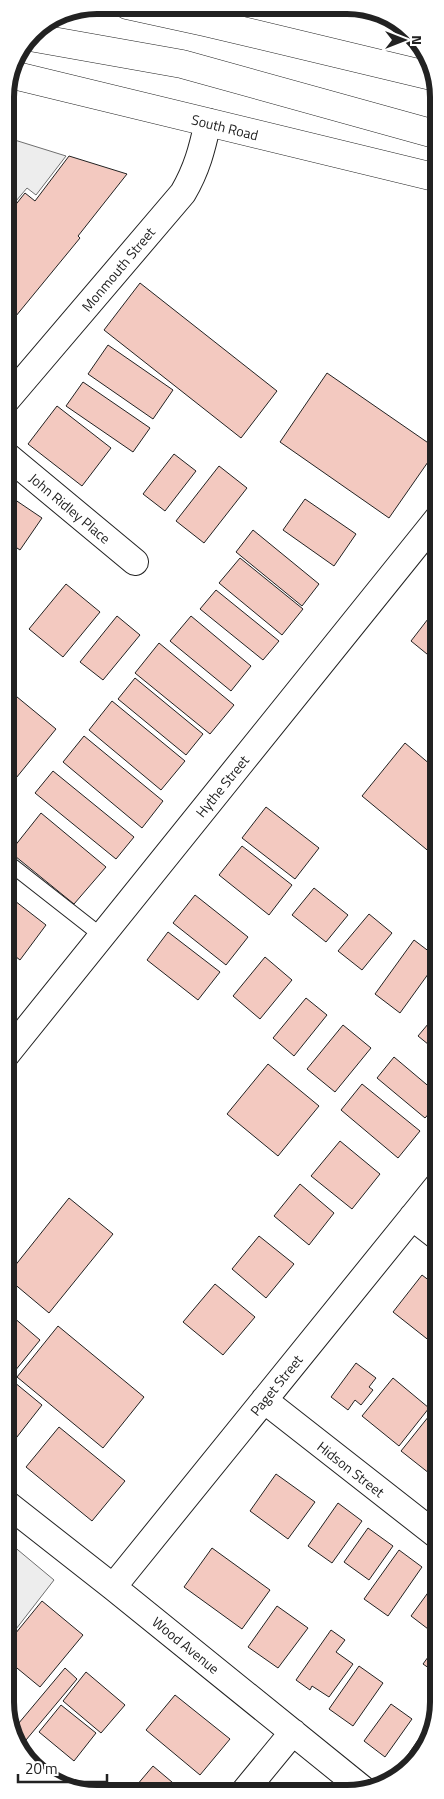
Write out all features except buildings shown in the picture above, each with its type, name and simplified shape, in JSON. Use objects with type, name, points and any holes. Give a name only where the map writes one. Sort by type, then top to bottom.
[{"type":"main road","points":[[168,14],[427,75]]},
{"type":"main road","points":[[39,38],[182,64],[430,133]]},
{"type":"main road","name":"South Road","points":[[17,76],[430,176]]},
{"type":"street","name":"Monmouth Street","points":[[14,391],[183,192],[194,174],[208,122]]},
{"type":"street","name":"John Ridley Place","points":[[14,461],[135,562]]},
{"type":"street","name":"Hythe Street","points":[[14,1045],[430,528]]},
{"type":"street","name":"Paget Street","points":[[113,1587],[430,1195]]},
{"type":"street","points":[[412,1217],[430,1231]]},
{"type":"street","name":"Hidson Street","points":[[264,1400],[430,1530]]},
{"type":"street","name":"Wood Avenue","points":[[14,1508],[358,1785]]},
{"type":"street","points":[[250,1785],[293,1732]]},
{"type":"lane","points":[[14,866],[102,936]]},
{"type":"shaded area","points":[[14,140],[66,156],[36,195],[27,188],[14,203]]},
{"type":"shaded area","points":[[14,1547],[54,1580],[14,1632]]}]
